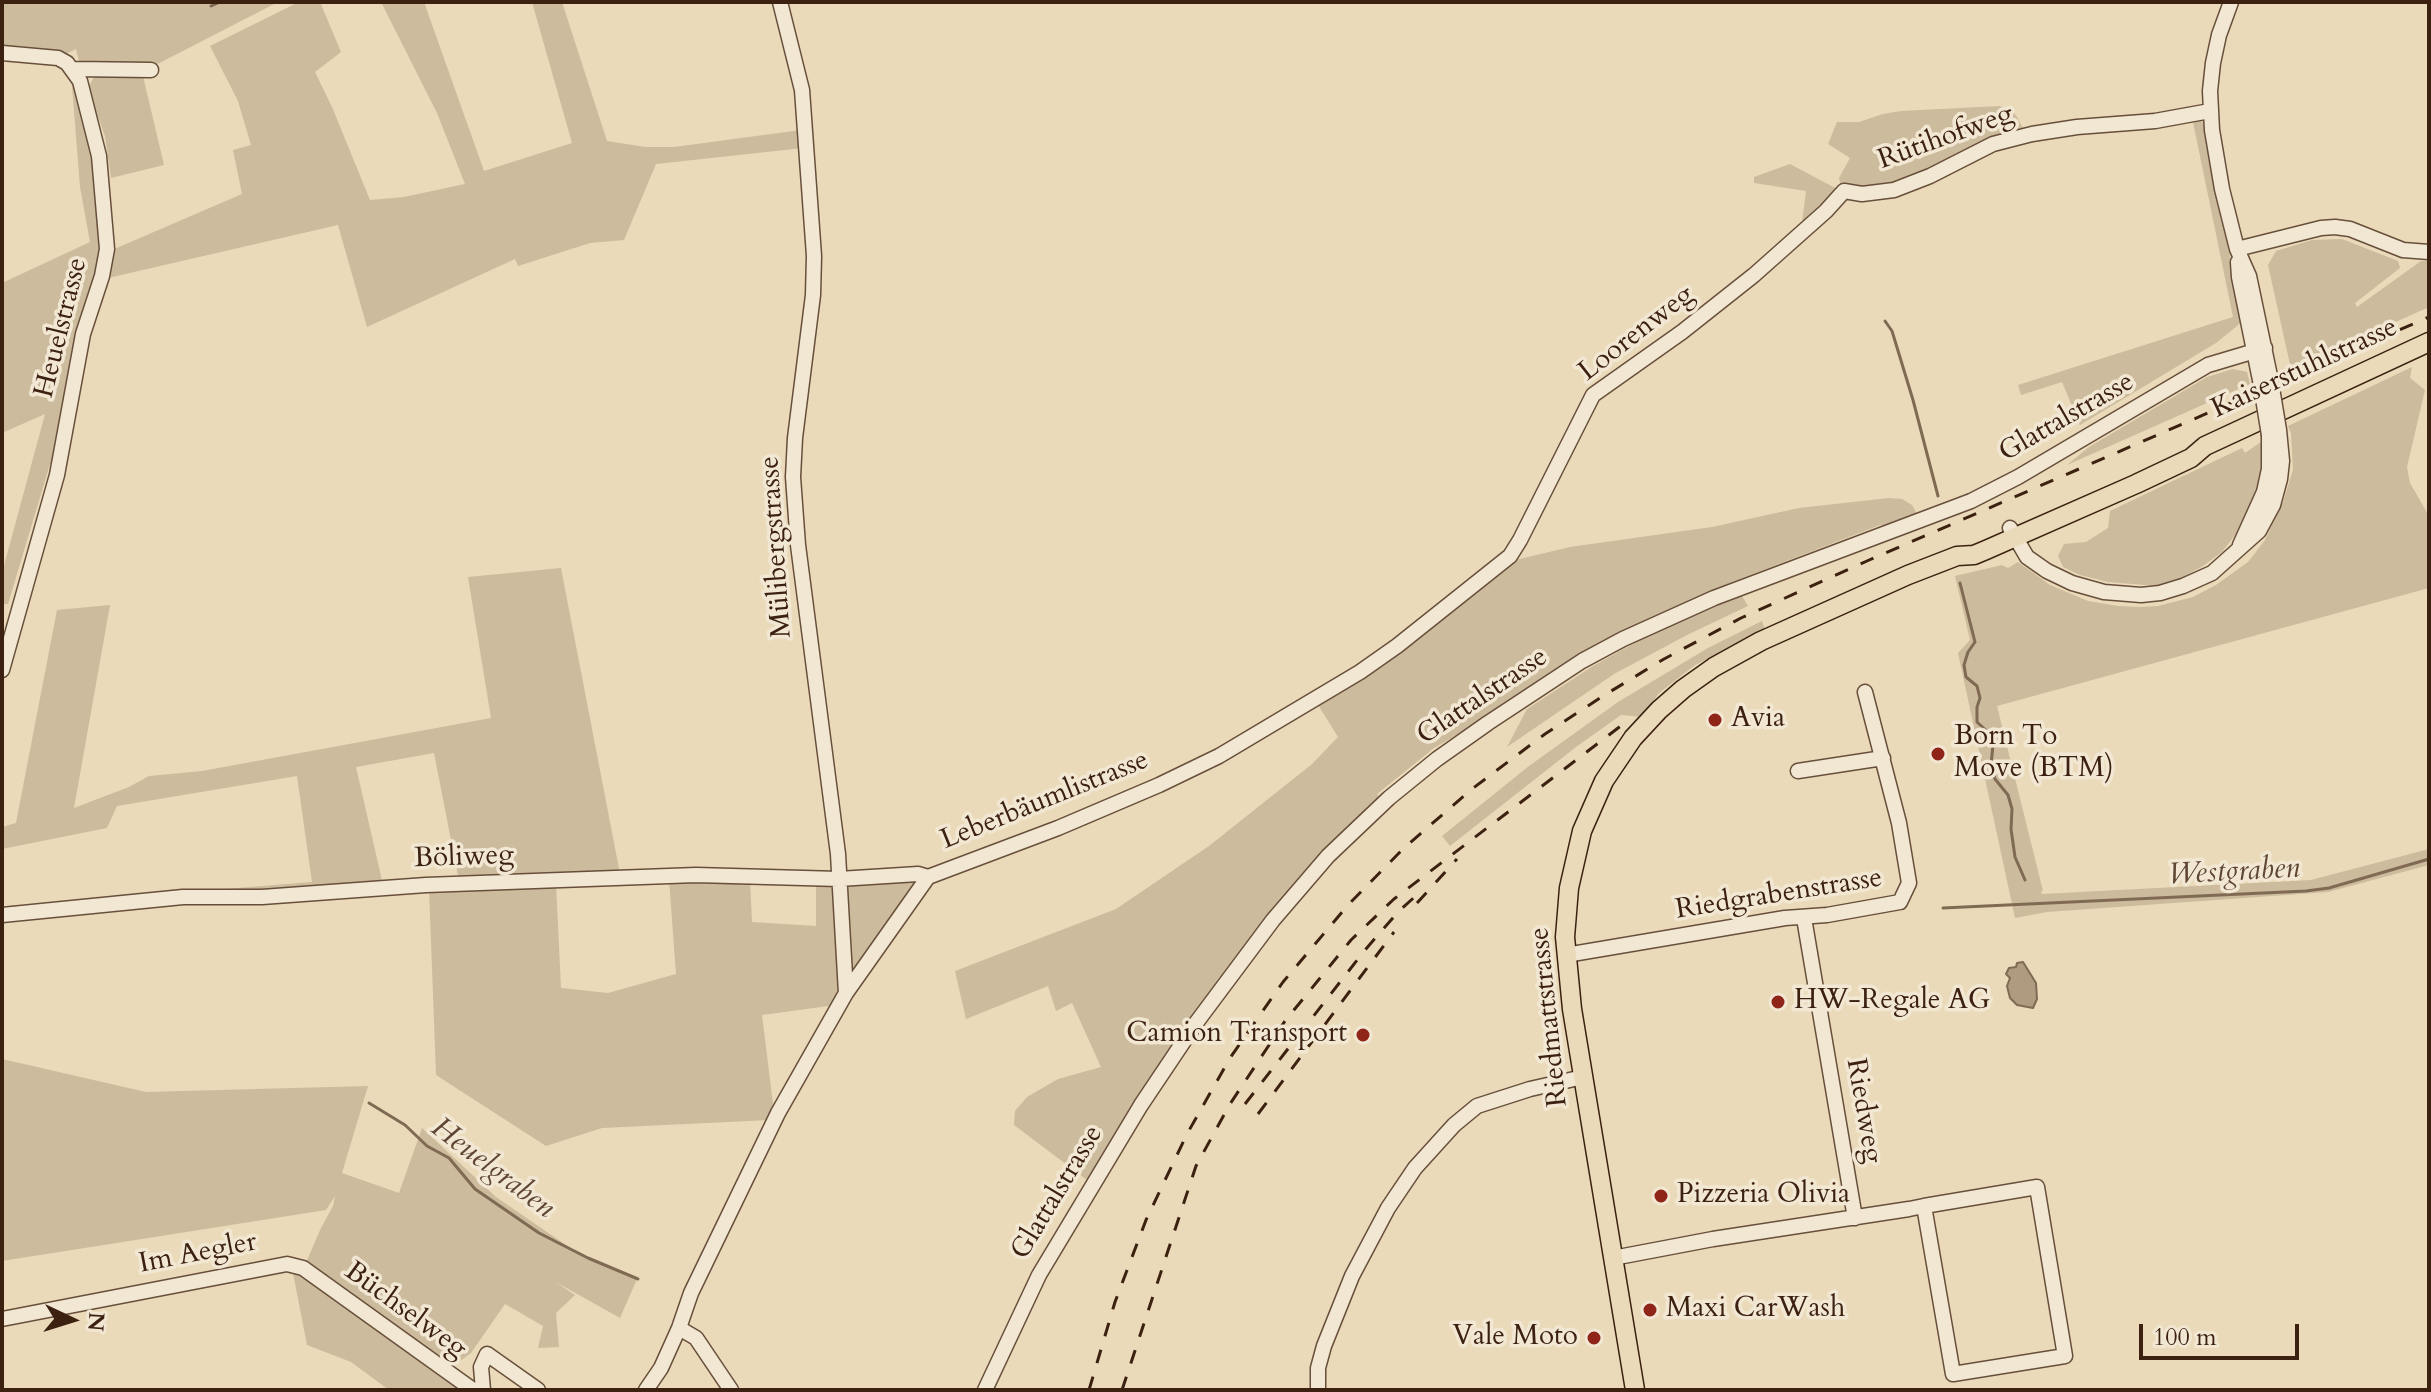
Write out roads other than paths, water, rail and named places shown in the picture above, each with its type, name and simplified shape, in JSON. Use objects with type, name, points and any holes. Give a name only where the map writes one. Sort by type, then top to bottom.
[{"type":"main road","name":"Kaiserstuhlstrasse","points":[[2012,533],[2191,458],[2205,446],[2429,342]]},
{"type":"main road","name":"Riedmattstrasse","points":[[1635,1390],[1566,955],[1567,905],[1572,869],[1586,820],[1612,768],[1633,738],[1659,710],[1714,667],[1761,641],[1864,594],[1957,556],[1974,555],[2012,533]]},
{"type":"street","name":"Mülibergstrasse","points":[[780,2],[802,90],[814,256],[813,295],[793,477],[798,545],[839,879],[846,993]]},
{"type":"street","points":[[2012,533],[2027,557],[2047,571],[2089,588],[2120,594],[2151,595],[2212,573],[2259,531],[2276,496],[2281,472],[2249,276],[2237,249],[2222,189],[2210,111],[2213,63],[2231,2]]},
{"type":"street","points":[[2,53],[58,58],[73,69],[151,70]]},
{"type":"street","name":"Heuelstrasse","points":[[2,670],[57,475],[83,334],[102,276],[107,249],[99,156],[80,81],[73,69]]},
{"type":"street","name":"Rütihofweg","points":[[1844,191],[1862,194],[1894,190],[1930,176],[1993,144],[2032,134],[2155,121],[2210,111]]},
{"type":"street","name":"Loorenweg","points":[[1510,556],[1593,395],[1682,332],[1754,275],[1844,191]]},
{"type":"street","points":[[2237,249],[2335,227],[2350,229],[2403,250],[2429,252]]},
{"type":"street","name":"Glattalstrasse","points":[[985,1390],[1039,1275],[1141,1105],[1196,1023],[1273,920],[1328,856],[1389,798],[1488,723],[1582,661],[1623,639],[1714,598],[1971,501],[2018,477],[2208,365],[2259,349]]},
{"type":"street","name":"Leberbäumlistrasse","points":[[646,1390],[661,1368],[691,1293],[778,1113],[846,993],[928,877],[1073,822],[1219,756],[1360,672],[1510,556]]},
{"type":"street","name":"Riedgrabenstrasse","points":[[1566,955],[1900,902],[1909,883],[1899,823],[1865,692]]},
{"type":"street","points":[[1798,771],[1883,758]]},
{"type":"street","name":"Böliweg","points":[[2,915],[183,897],[262,897],[426,885],[696,875],[839,879],[918,874],[928,877]]},
{"type":"street","name":"Riedweg","points":[[1804,918],[1855,1218]]},
{"type":"street","points":[[1318,1390],[1318,1368],[1324,1346],[1352,1276],[1388,1208],[1415,1168],[1454,1125],[1477,1106],[1530,1089],[1583,1077]]},
{"type":"street","points":[[1613,1258],[2037,1187],[2065,1356],[1953,1374],[1924,1206]]},
{"type":"street","name":"Im Aegler","points":[[2,1319],[280,1265],[294,1265],[308,1272]]},
{"type":"street","name":"Büchselweg","points":[[308,1272],[473,1390]]},
{"type":"street","points":[[679,1328],[696,1338],[731,1390]]},
{"type":"street","points":[[483,1390],[481,1367],[487,1354],[538,1390]]},
{"type":"waterway","points":[[211,6],[220,2]]},
{"type":"waterway","points":[[1885,321],[1892,331],[1913,400],[1938,496]]},
{"type":"waterway","points":[[1960,583],[1975,642],[1964,665],[1966,677],[1977,686],[1980,698],[1977,722],[1991,735],[1991,765],[1995,779],[2008,795],[2012,809],[2015,857],[2025,880]]},
{"type":"waterway","name":"Westgraben","points":[[1943,908],[2306,891],[2329,888],[2429,859]]},
{"type":"waterway","name":"Heuelgraben","points":[[369,1103],[405,1125],[427,1146],[449,1158],[475,1189],[539,1233],[638,1279]]},
{"type":"railway","points":[[1089,1390],[1115,1302],[1146,1220],[1187,1134],[1230,1058],[1283,982],[1348,905],[1404,848],[1472,789],[1545,734],[1603,696],[1741,618],[2429,317]]},
{"type":"railway","points":[[1122,1390],[1196,1166],[1230,1104],[1285,1021],[1351,940],[1394,899],[1622,725]]},
{"type":"railway","points":[[1417,903],[1457,859]]},
{"type":"railway","points":[[1245,1104],[1365,950],[1420,892]]},
{"type":"railway","points":[[1258,1114],[1394,932]]},
{"type":"place","name":"Avia","points":[[1715,720]]},
{"type":"place","name":"Born To Move (BTM)","points":[[1938,754]]},
{"type":"place","name":"HW-Regale AG","points":[[1778,1002]]},
{"type":"place","name":"Camion Transport","points":[[1363,1035]]},
{"type":"place","name":"Pizzeria Olivia","points":[[1661,1196]]},
{"type":"place","name":"Maxi CarWash","points":[[1650,1310]]},
{"type":"place","name":"Vale Moto","points":[[1594,1338]]}]
